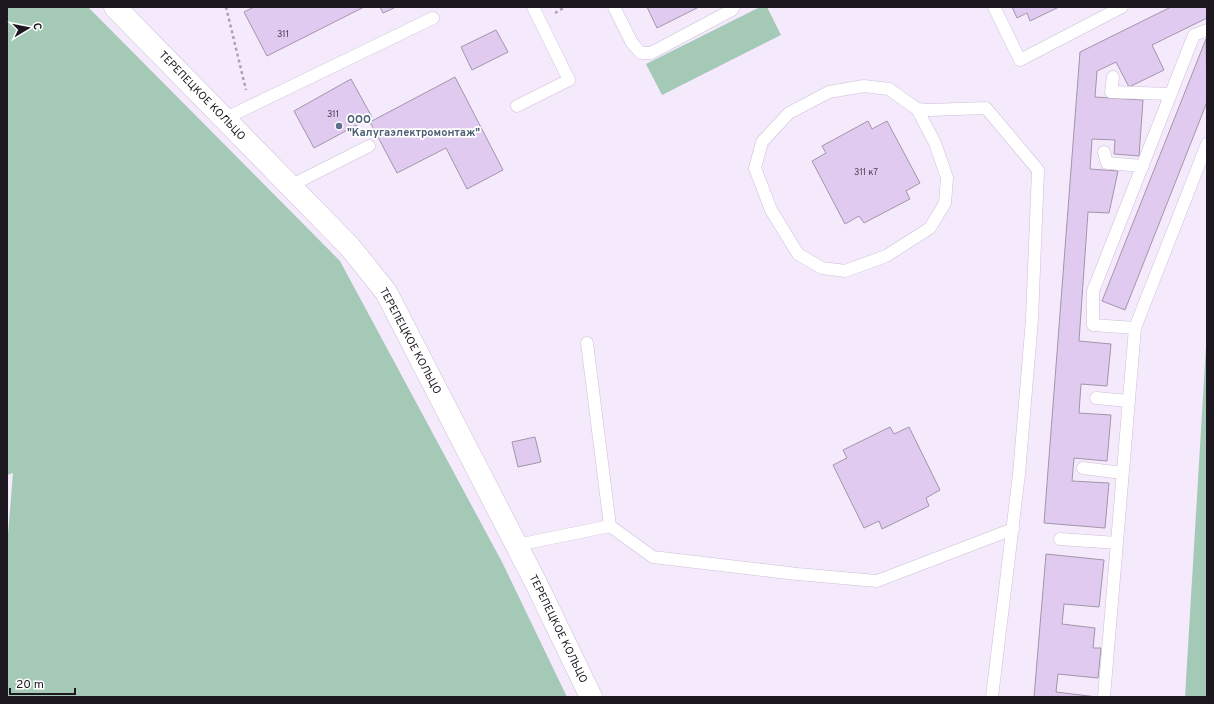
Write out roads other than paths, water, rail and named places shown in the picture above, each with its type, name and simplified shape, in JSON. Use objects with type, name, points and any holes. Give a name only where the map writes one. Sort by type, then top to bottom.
[{"type":"street","name":"ТЕРЕПЕЦКОЕ КОЛЬЦО","points":[[115,7],[350,247],[386,292],[517,545],[591,697]]},
{"type":"lane","points":[[517,106],[569,80],[533,7]]},
{"type":"lane","points":[[614,7],[632,43],[641,53],[651,53],[732,10],[734,7]]},
{"type":"lane","points":[[994,7],[1020,60],[1122,7]]},
{"type":"lane","points":[[224,119],[433,18]]},
{"type":"lane","points":[[1135,328],[1093,324],[1093,291],[1194,35],[1207,30]]},
{"type":"lane","points":[[1113,77],[1111,92],[1171,94]]},
{"type":"lane","points":[[916,109],[935,143],[947,178],[945,203],[930,228],[886,256],[845,271],[822,268],[798,254],[770,210],[755,168],[762,142],[789,113],[829,92],[864,86],[889,89],[916,109],[986,108],[1038,170],[1032,320],[1019,474],[992,697]]},
{"type":"lane","points":[[1104,697],[1135,328],[1207,144]]},
{"type":"lane","points":[[290,186],[369,146]]},
{"type":"lane","points":[[1104,152],[1107,163],[1143,166]]},
{"type":"lane","points":[[587,343],[610,526],[653,557],[797,574],[877,581],[1013,529]]},
{"type":"lane","points":[[1096,398],[1129,401]]},
{"type":"lane","points":[[1083,468],[1122,473]]},
{"type":"lane","points":[[517,545],[610,526]]},
{"type":"lane","points":[[1060,539],[1117,543]]},
{"type":"place","name":"ООО \"Калугаэлектромонтаж\"","points":[[339,126]]}]
